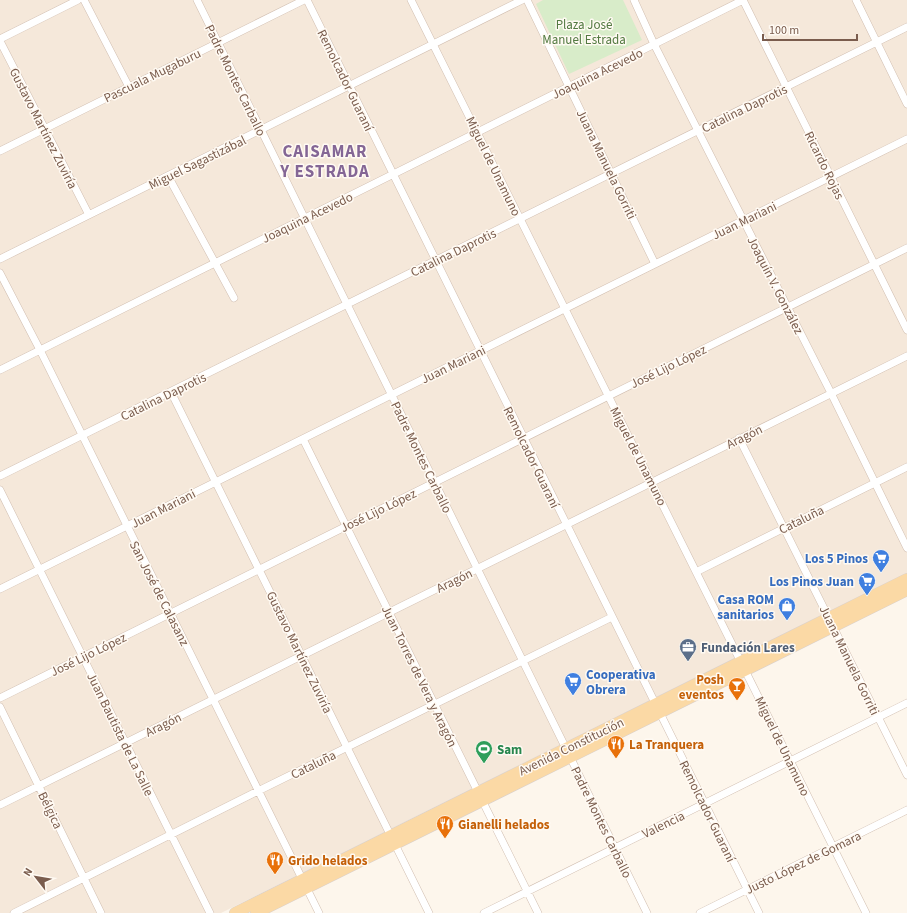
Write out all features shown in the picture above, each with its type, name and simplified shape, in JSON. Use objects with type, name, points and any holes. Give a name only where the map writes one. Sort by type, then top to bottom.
[{"type":"main road","name":"Avenida Constitución","points":[[256,913],[305,884],[831,622],[907,579]]},
{"type":"main road","name":"Avenida Constitución","points":[[831,622],[907,590]]},
{"type":"main road","name":"Avenida Constitución","points":[[235,913],[305,884]]},
{"type":"street","points":[[0,40],[78,0]]},
{"type":"street","points":[[84,0],[129,87]]},
{"type":"street","name":"Padre Montes Carballo","points":[[196,0],[647,913]]},
{"type":"street","name":"Pascuala Mugaburu","points":[[0,150],[305,0]]},
{"type":"street","name":"Remolcador Guaraní","points":[[305,0],[393,174],[758,913]]},
{"type":"street","name":"Miguel de Unamuno","points":[[411,0],[866,913]]},
{"type":"street","name":"Miguel Sagastizábal","points":[[0,259],[522,0]]},
{"type":"street","name":"Juana Manuela Gorriti","points":[[527,0],[655,264]]},
{"type":"street","name":"Joaquín V. González","points":[[634,0],[654,44],[831,393],[907,548]]},
{"type":"street","name":"Joaquina Acevedo","points":[[0,370],[743,0]]},
{"type":"street","name":"Ricardo Rojas","points":[[743,0],[907,330]]},
{"type":"street","points":[[856,0],[907,104]]},
{"type":"street","name":"Catalina Daprotis","points":[[0,476],[907,27]]},
{"type":"street","name":"Gustavo Martínez Zuviría","points":[[0,40],[88,215]]},
{"type":"street","name":"Juan Mariani","points":[[0,589],[907,139]]},
{"type":"street","points":[[168,176],[234,298]]},
{"type":"street","name":"José Lijo López","points":[[0,698],[907,248]]},
{"type":"street","name":"San José de Calasanz","points":[[0,273],[40,350],[319,913]]},
{"type":"street","name":"Aragón","points":[[0,805],[907,356]]},
{"type":"street","name":"Gustavo Martínez Zuviría","points":[[171,392],[429,913]]},
{"type":"street","name":"Juana Manuela Gorriti","points":[[739,438],[907,775]]},
{"type":"street","name":"Juan Torres de Vera y Aragón","points":[[302,439],[538,913]]},
{"type":"street","name":"Cataluña","points":[[696,572],[783,527],[907,467]]},
{"type":"street","name":"Juan Bautista de La Salle","points":[[0,490],[210,913]]},
{"type":"street","name":"Cataluña","points":[[14,913],[612,617]]},
{"type":"street","name":"Valencia","points":[[484,913],[907,703]]},
{"type":"street","name":"Bélgica","points":[[0,707],[101,913]]},
{"type":"street","name":"Justo López de Gomara","points":[[700,913],[907,810]]},
{"type":"shaded area","points":[[0,0],[907,0],[907,573],[221,913],[0,913]]},
{"type":"green space","name":"Plaza José Manuel Estrada","points":[[543,0],[623,0],[642,40],[569,74],[536,4]]},
{"type":"place","name":"Los 5 Pinos","points":[[881,573]]},
{"type":"place","name":"Los Pinos Juan","points":[[867,596]]},
{"type":"place","name":"Casa ROM sanitarios","points":[[787,621]]},
{"type":"place","name":"Fundación Lares","points":[[688,662]]},
{"type":"place","name":"Cooperativa Obrera","points":[[573,696]]},
{"type":"place","name":"Posh eventos","points":[[737,701]]},
{"type":"place","name":"La Tranquera","points":[[616,759]]},
{"type":"place","name":"Sam","points":[[484,764]]},
{"type":"place","name":"Gianelli helados","points":[[445,839]]},
{"type":"place","name":"Grido helados","points":[[275,875]]},
{"type":"district","name":"CAISAMAR Y ESTRADA","points":[[325,161]]}]
